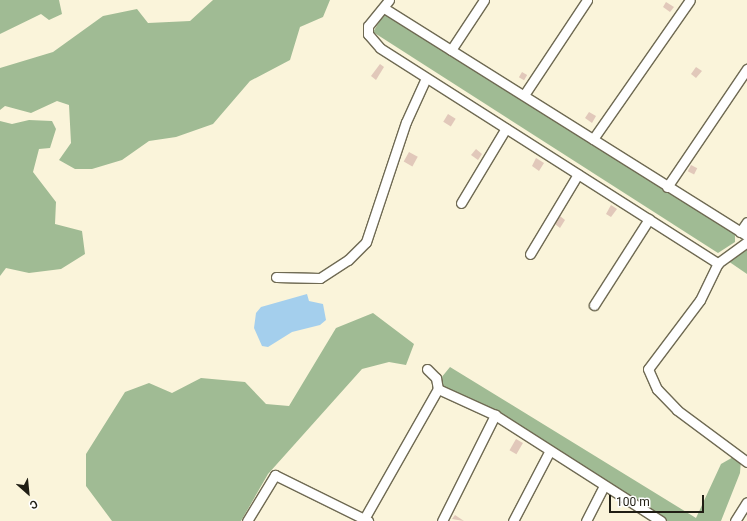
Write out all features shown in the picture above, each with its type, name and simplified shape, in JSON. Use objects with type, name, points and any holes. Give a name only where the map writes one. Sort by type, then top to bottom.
[{"type":"street","points":[[451,50],[484,0]]},
{"type":"street","points":[[524,95],[587,0]]},
{"type":"street","points":[[593,138],[690,0]]},
{"type":"street","points":[[718,263],[426,78],[372,41],[368,26],[387,4],[451,50],[744,234],[747,222]]},
{"type":"street","points":[[667,187],[747,69]]},
{"type":"street","points":[[276,277],[320,278],[344,264],[366,242],[406,122],[426,78]]},
{"type":"street","points":[[461,203],[506,128]]},
{"type":"street","points":[[530,254],[578,174]]},
{"type":"street","points":[[594,305],[648,219]]},
{"type":"street","points":[[747,242],[718,263],[700,300],[648,369],[658,389],[677,410],[747,462]]},
{"type":"street","points":[[247,521],[275,475],[366,520],[438,389],[436,378],[427,369]]},
{"type":"street","points":[[438,389],[495,415],[549,452],[661,521]]},
{"type":"street","points":[[442,521],[495,415]]},
{"type":"street","points":[[513,521],[549,452]]},
{"type":"street","points":[[586,521],[604,486]]},
{"type":"street","points":[[735,521],[747,502]]},
{"type":"green space","points":[[0,0],[59,0],[62,14],[49,20],[41,14],[0,34]]},
{"type":"green space","points":[[213,0],[330,0],[323,17],[300,27],[290,60],[250,81],[213,124],[176,137],[149,141],[122,160],[92,169],[75,169],[59,160],[71,143],[69,105],[57,101],[31,113],[5,106],[0,110],[0,68],[53,52],[103,16],[137,9],[148,23],[190,21]]},
{"type":"green space","points":[[384,14],[393,15],[735,232],[735,242],[718,253],[373,32]]},
{"type":"green space","points":[[29,120],[52,121],[56,129],[50,148],[39,149],[33,172],[56,202],[55,224],[82,231],[85,254],[61,269],[29,273],[6,268],[0,276],[0,121],[12,124]]},
{"type":"green space","points":[[747,244],[747,274],[728,261],[730,255]]},
{"type":"green space","points":[[373,313],[414,344],[406,365],[389,362],[362,369],[268,474],[241,521],[112,521],[86,486],[86,454],[125,392],[149,383],[172,393],[201,378],[245,382],[266,404],[289,406],[336,328]]},
{"type":"green space","points":[[450,367],[696,518],[721,464],[735,456],[741,460],[740,473],[721,521],[667,521],[442,385],[441,378]]},
{"type":"water","points":[[307,294],[309,301],[323,304],[326,320],[320,325],[292,332],[268,347],[262,346],[254,328],[256,313],[261,307]]},
{"type":"building","points":[[666,2],[674,7],[670,12],[663,7]]},
{"type":"building","points":[[380,64],[384,67],[376,80],[371,76]]},
{"type":"building","points":[[696,67],[702,71],[696,78],[691,74]]},
{"type":"building","points":[[522,72],[527,75],[524,80],[519,77]]},
{"type":"building","points":[[589,112],[596,116],[592,123],[585,118]]},
{"type":"building","points":[[448,114],[456,119],[451,126],[443,122]]},
{"type":"building","points":[[476,149],[482,154],[478,160],[471,155]]},
{"type":"building","points":[[409,152],[418,157],[412,166],[404,162]]},
{"type":"building","points":[[536,158],[544,163],[539,171],[532,166]]},
{"type":"building","points":[[691,165],[697,168],[694,174],[688,171]]},
{"type":"building","points":[[611,205],[617,209],[611,217],[606,214]]},
{"type":"building","points":[[560,216],[565,220],[560,228],[555,224]]},
{"type":"building","points":[[516,439],[523,443],[516,454],[510,450]]},
{"type":"building","points":[[455,515],[464,521],[452,519]]}]
